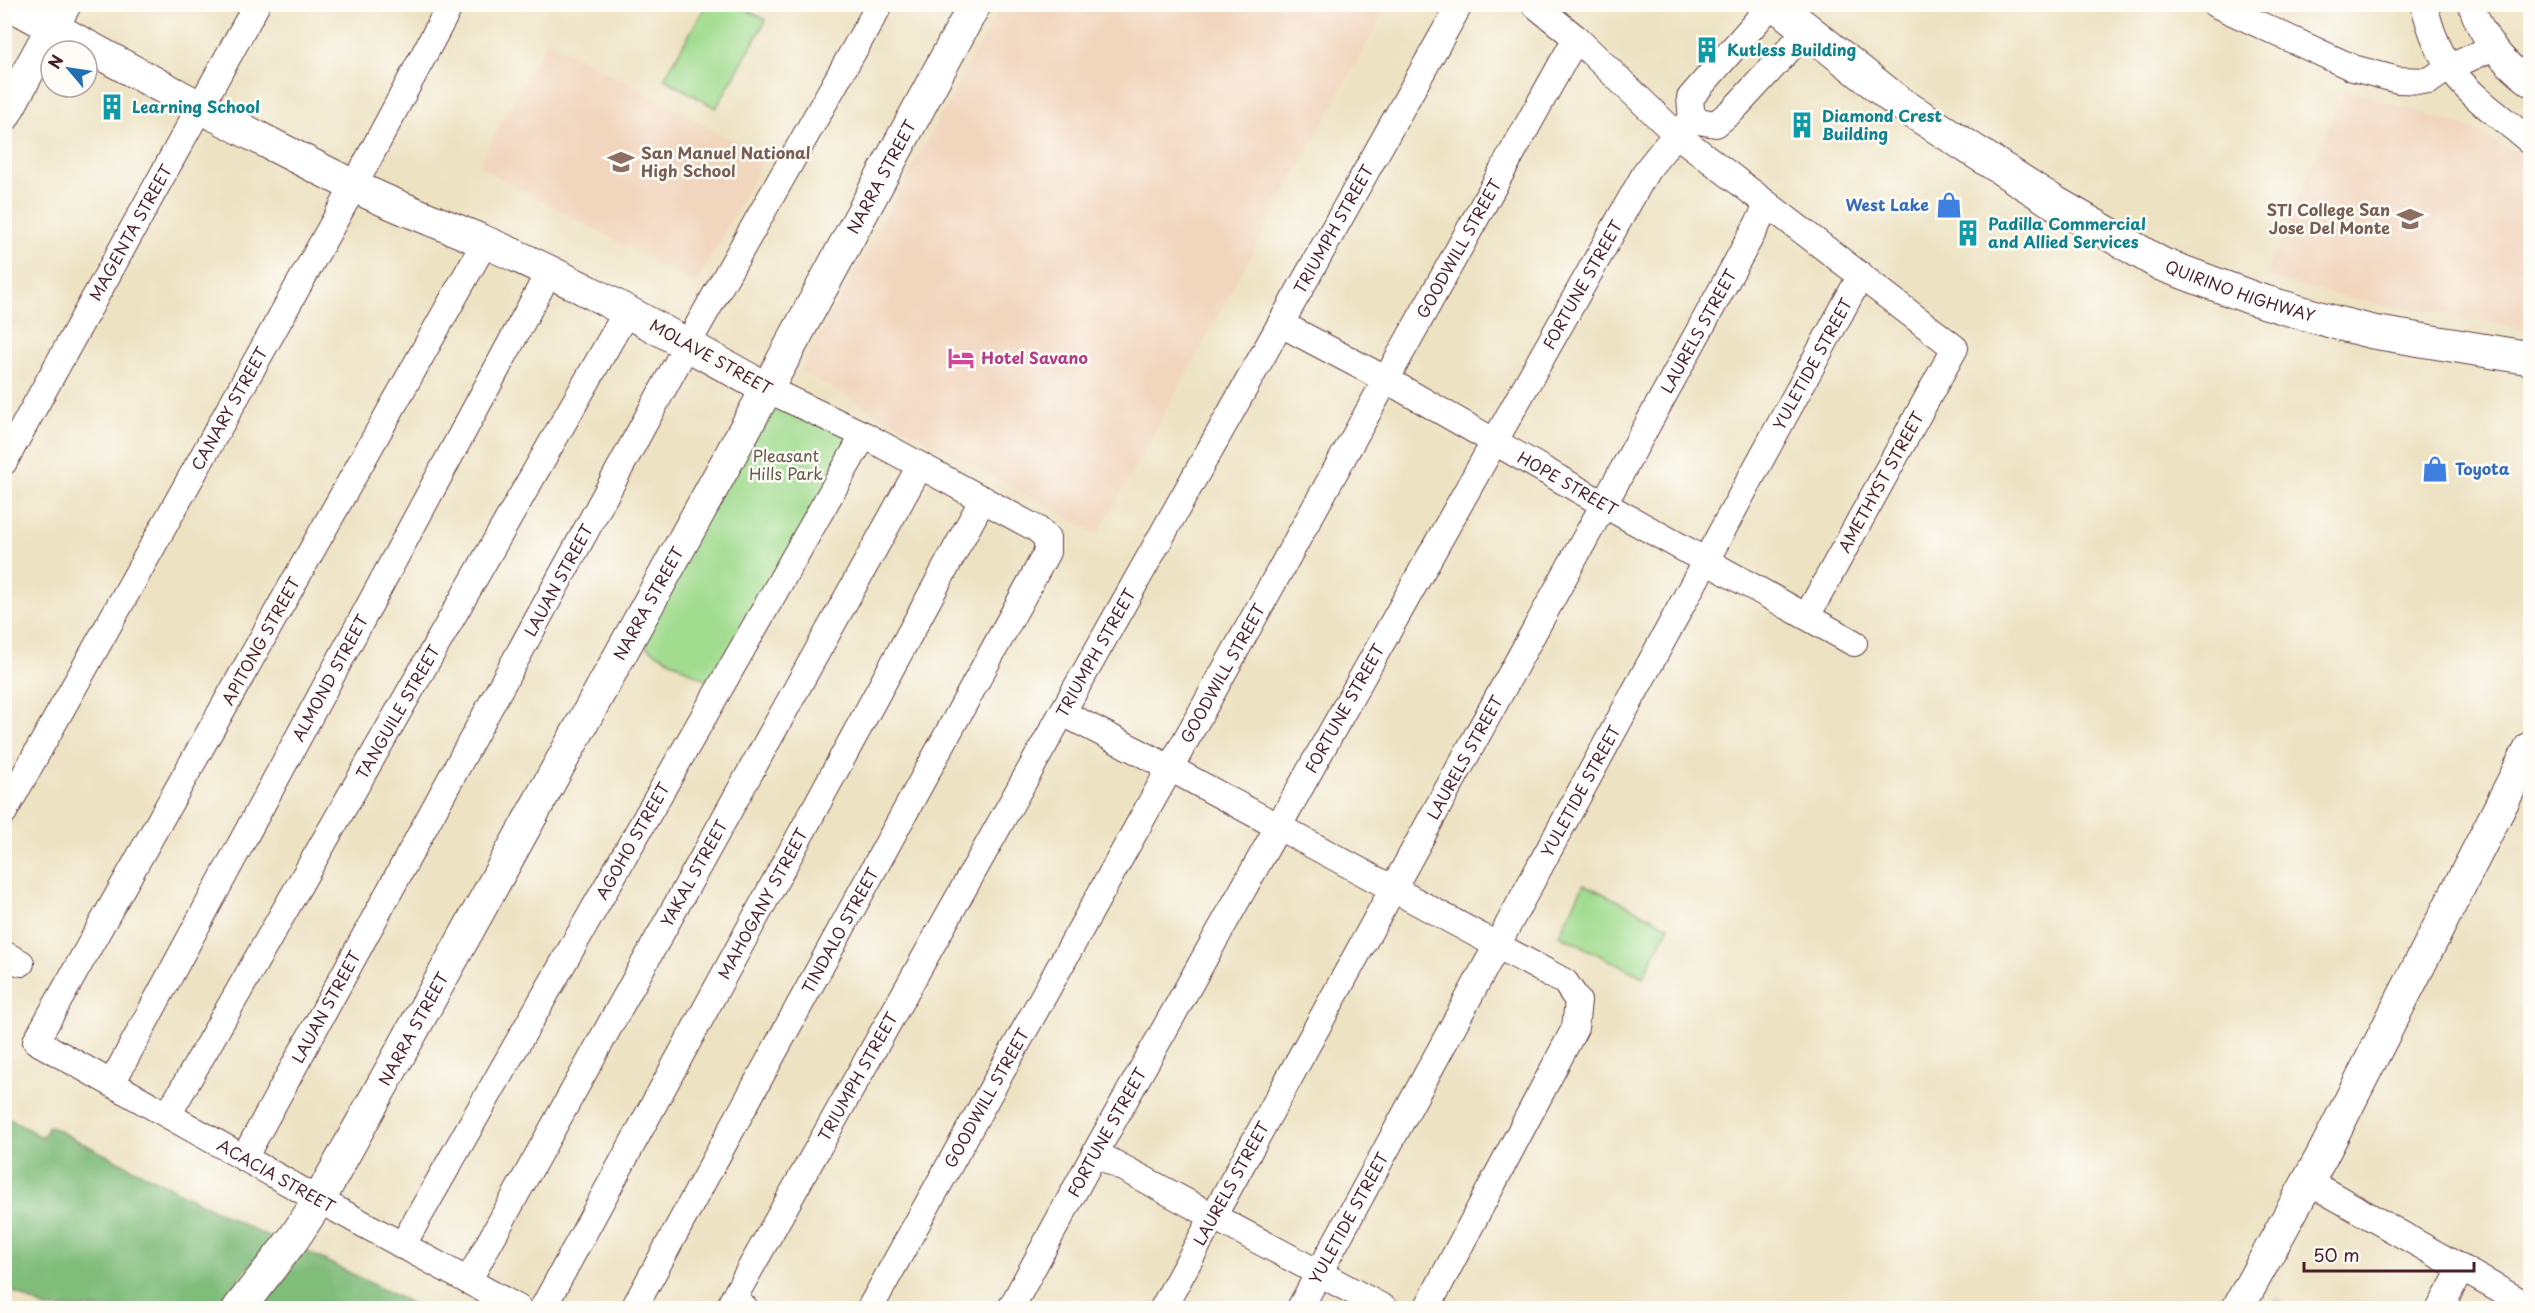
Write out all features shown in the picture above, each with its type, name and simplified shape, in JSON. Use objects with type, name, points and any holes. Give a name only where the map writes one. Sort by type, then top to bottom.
[{"type":"main road","name":"QUIRINO HIGHWAY","points":[[1773,4],[1898,102],[1975,154],[2107,235],[2161,264],[2254,299],[2337,323],[2373,332],[2530,358]]},
{"type":"street","name":"MOLAVE STREET","points":[[10,4],[59,16],[199,108],[354,186],[549,272],[627,311],[767,389],[864,435],[1037,529],[1047,538],[1047,552]]},
{"type":"street","name":"MAGENTA STREET","points":[[4,462],[257,4]]},
{"type":"street","name":"CANARY STREET","points":[[4,812],[354,186],[451,4]]},
{"type":"street","name":"LAUAN STREET","points":[[244,1158],[687,345],[880,4]]},
{"type":"street","name":"NARRA STREET","points":[[239,1308],[294,1238],[319,1200],[767,389],[975,4]]},
{"type":"street","name":"TRIUMPH STREET","points":[[738,1305],[1063,713],[1460,4]]},
{"type":"street","points":[[1534,4],[1684,127],[1768,205],[1861,275]]},
{"type":"street","points":[[1684,127],[1690,98],[1773,4]]},
{"type":"street","points":[[2215,4],[2353,68],[2398,80],[2429,81],[2448,68],[2492,48]]},
{"type":"street","points":[[2424,4],[2434,38],[2448,68],[2484,104],[2530,141]]},
{"type":"street","points":[[2471,4],[2492,48],[2530,83]]},
{"type":"street","points":[[4,116],[59,16]]},
{"type":"street","points":[[1684,127],[1716,124],[1734,109],[1806,30]]},
{"type":"street","name":"GOODWILL STREET","points":[[870,1308],[1576,38]]},
{"type":"street","name":"FORTUNE STREET","points":[[1011,1308],[1095,1153],[1647,170],[1684,127]]},
{"type":"street","name":"LAURELS STREET","points":[[1163,1308],[1768,205]]},
{"type":"street","name":"APITONG STREET","points":[[36,1041],[485,242]]},
{"type":"street","name":"ALMOND STREET","points":[[111,1083],[549,272]]},
{"type":"street","name":"AMETHYST STREET","points":[[1807,616],[1955,348],[1861,275]]},
{"type":"street","name":"YULETIDE STREET","points":[[1300,1308],[1861,275]]},
{"type":"street","name":"TANGUILE STREET","points":[[168,1115],[627,311]]},
{"type":"street","name":"HOPE STREET","points":[[1281,324],[1385,379],[1605,505],[1854,643]]},
{"type":"street","name":"AGOHO STREET","points":[[402,1245],[864,435]]},
{"type":"street","name":"YAKAL STREET","points":[[468,1281],[920,466]]},
{"type":"street","name":"MAHOGANY STREET","points":[[543,1308],[983,499]]},
{"type":"street","name":"TINDALO STREET","points":[[634,1308],[1047,552]]},
{"type":"street","points":[[1063,713],[1170,768],[1564,982],[1578,1001],[1575,1028],[1427,1308]]},
{"type":"street","points":[[2238,1308],[2307,1181],[2530,747]]},
{"type":"street","name":"ACACIA STREET","points":[[36,1041],[319,1200],[518,1308]]},
{"type":"street","points":[[1095,1153],[1384,1308]]},
{"type":"street","points":[[2307,1181],[2530,1307]]},
{"type":"street","points":[[2440,1308],[2461,1270]]},
{"type":"shaded area","points":[[1002,5],[1388,5],[1098,534],[800,371]]},
{"type":"shaded area","name":"San Manuel National High School","points":[[547,40],[764,158],[696,284],[478,166]]},
{"type":"shaded area","name":"STI College San Jose Del Monte","points":[[2345,89],[2473,129],[2530,161],[2530,330],[2424,310],[2377,305],[2265,277]]},
{"type":"shaded area","points":[[2276,1297],[2296,1308],[2270,1308]]},
{"type":"green space","points":[[706,5],[738,5],[766,20],[716,108],[664,79]]},
{"type":"green space","name":"Pleasant Hills Park","points":[[766,394],[859,441],[721,689],[635,641]]},
{"type":"green space","points":[[1584,884],[1669,926],[1643,977],[1559,935]]},
{"type":"green space","points":[[5,1116],[43,1138],[49,1126],[272,1239],[215,1308],[45,1308],[5,1287]]},
{"type":"green space","points":[[304,1250],[420,1308],[261,1308]]},
{"type":"place","name":"Kutless Building","points":[[1707,50]]},
{"type":"place","name":"Learning School","points":[[112,107]]},
{"type":"place","name":"Diamond Crest Building","points":[[1802,125]]},
{"type":"place","name":"San Manuel National High School","points":[[621,162]]},
{"type":"place","name":"West Lake","points":[[1949,205]]},
{"type":"place","name":"STI College San Jose Del Monte","points":[[2410,219]]},
{"type":"place","name":"Padilla Commercial and Allied Services","points":[[1968,233]]},
{"type":"place","name":"Hotel Savano","points":[[961,358]]},
{"type":"place","name":"Toyota","points":[[2435,469]]}]
